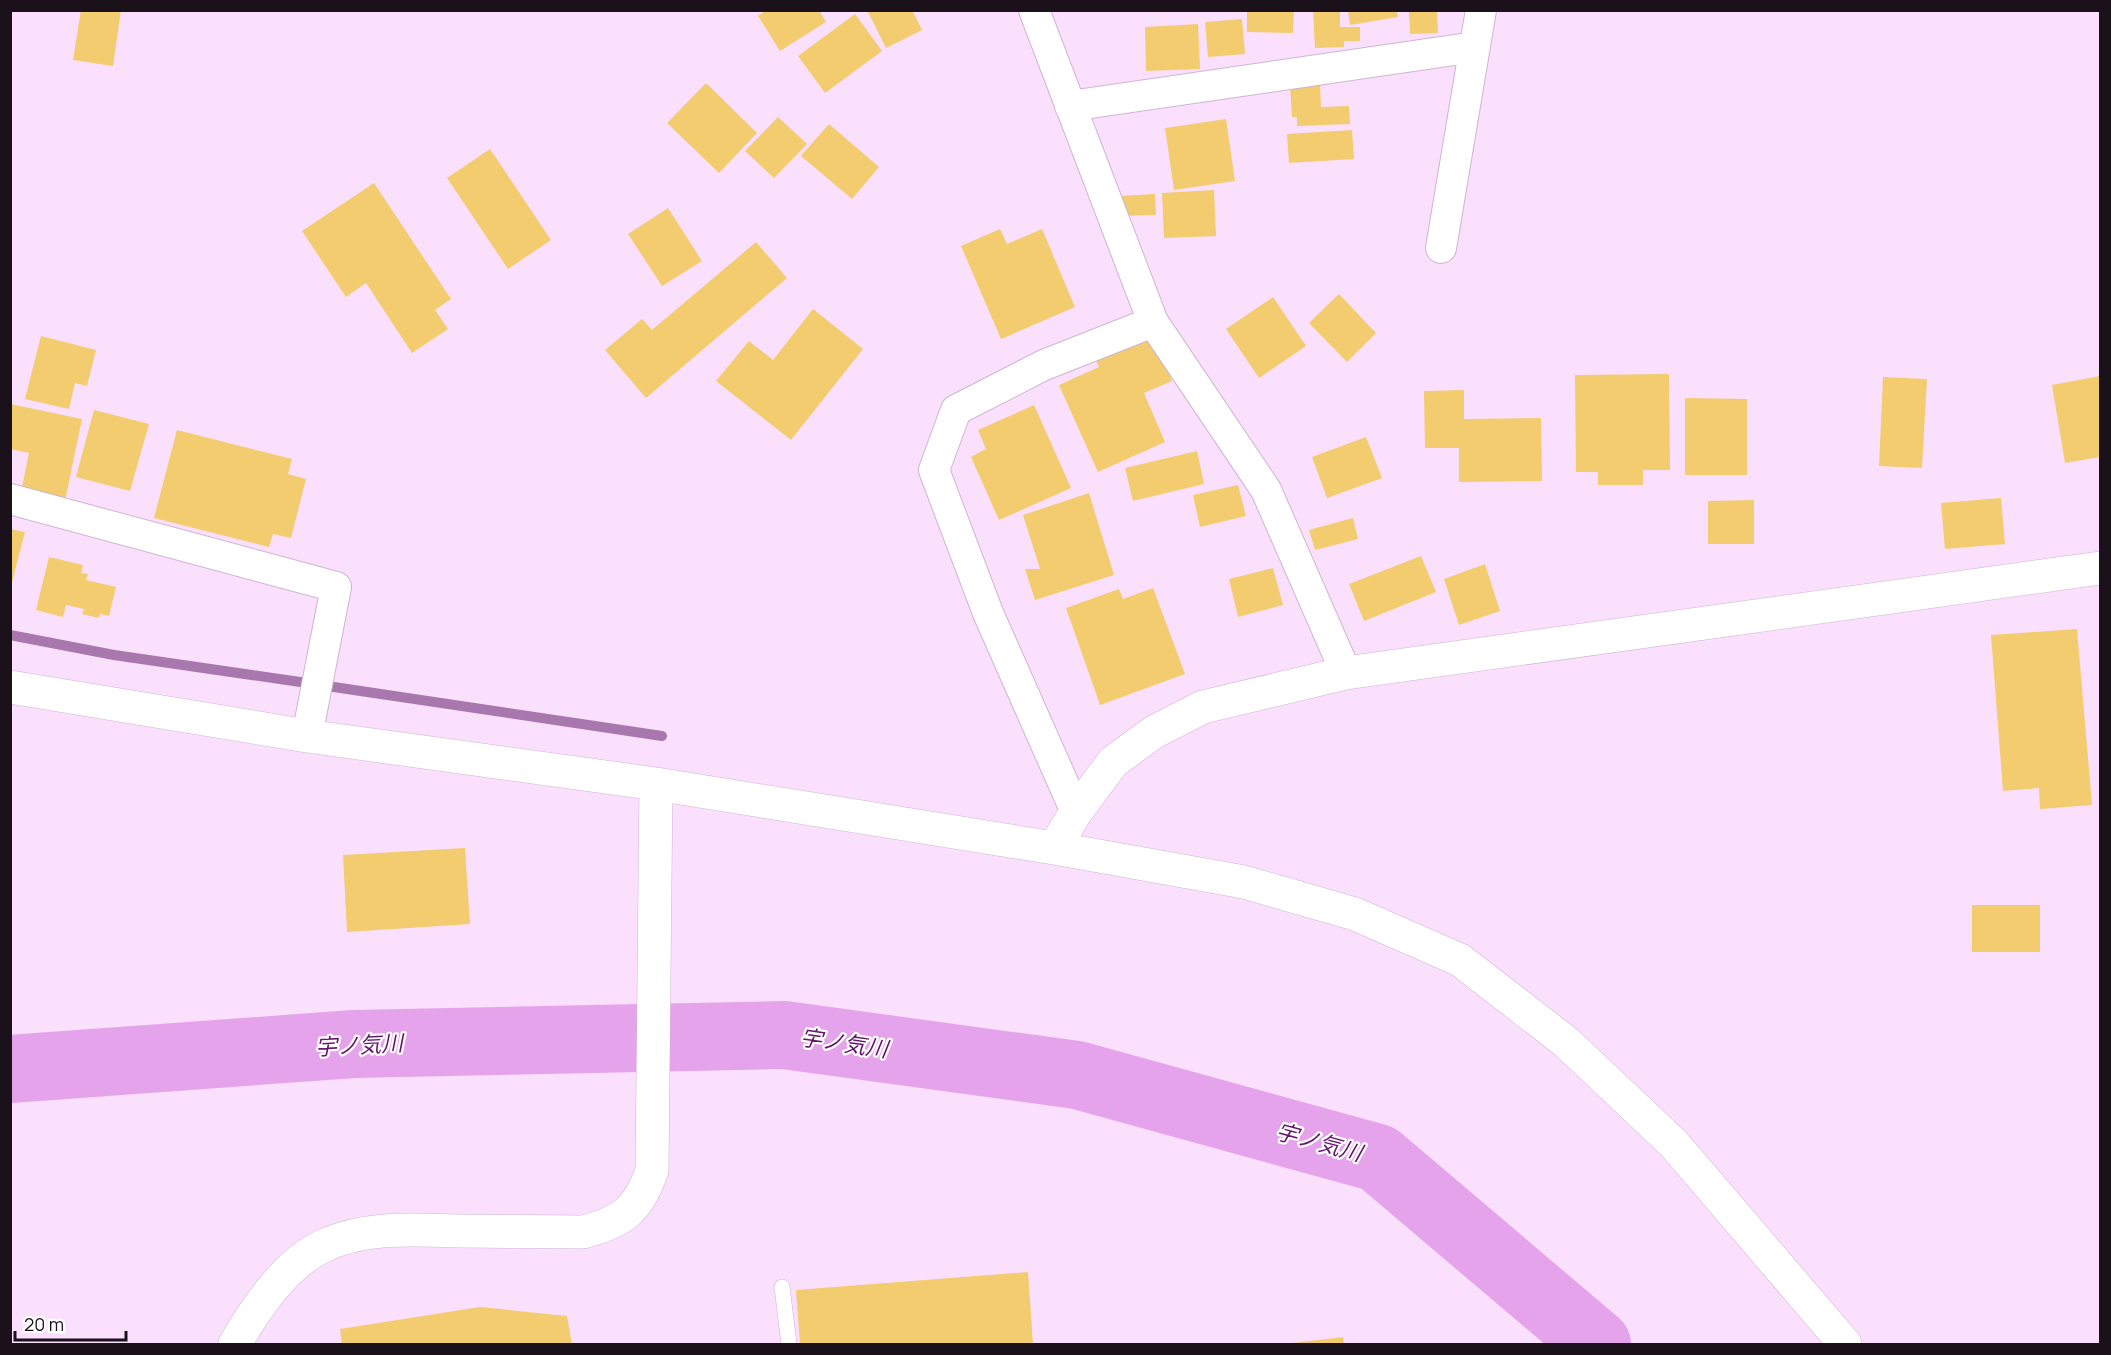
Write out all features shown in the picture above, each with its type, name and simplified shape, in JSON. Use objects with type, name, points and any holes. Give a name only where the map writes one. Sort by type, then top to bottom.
[{"type":"street","points":[[1035,10],[1153,322],[1266,490],[1346,673]]},
{"type":"street","points":[[1441,248],[1481,10]]},
{"type":"street","points":[[1070,105],[1475,46]]},
{"type":"street","points":[[1076,812],[988,613],[934,470],[956,410],[1044,365],[1153,322]]},
{"type":"street","points":[[10,499],[336,587],[307,736]]},
{"type":"street","points":[[1054,848],[1076,812],[1113,762],[1154,732],[1203,707],[1346,673],[2100,568]]},
{"type":"street","points":[[10,687],[307,736],[657,783],[1054,848],[1244,882],[1355,914],[1460,960],[1566,1042],[1674,1144],[1845,1344]]},
{"type":"street","points":[[236,1344],[246,1326],[287,1272],[322,1246],[358,1234],[394,1230],[583,1232],[606,1227],[627,1214],[643,1196],[652,1170],[657,783]]},
{"type":"lane","points":[[782,1287],[789,1344]]},
{"type":"building","points":[[81,10],[121,10],[113,66],[73,60]]},
{"type":"building","points":[[766,10],[819,10],[826,22],[780,51],[758,16]]},
{"type":"building","points":[[867,10],[912,10],[922,30],[886,48]]},
{"type":"building","points":[[1247,10],[1294,10],[1293,33],[1247,32]]},
{"type":"building","points":[[1313,10],[1340,10],[1340,27],[1360,27],[1360,41],[1344,41],[1344,47],[1315,48]]},
{"type":"building","points":[[1348,10],[1397,10],[1398,17],[1350,25]]},
{"type":"building","points":[[1409,10],[1437,10],[1438,33],[1410,34]]},
{"type":"building","points":[[855,14],[882,51],[825,93],[798,56]]},
{"type":"building","points":[[1242,19],[1245,54],[1208,57],[1205,22]]},
{"type":"building","points":[[1198,24],[1200,69],[1146,71],[1145,27]]},
{"type":"building","points":[[1320,82],[1321,107],[1349,106],[1350,124],[1297,126],[1297,117],[1292,117],[1290,84]]},
{"type":"building","points":[[706,83],[757,133],[719,173],[667,123]]},
{"type":"building","points":[[778,117],[807,144],[774,178],[745,151]]},
{"type":"building","points":[[1226,119],[1235,181],[1174,190],[1165,128]]},
{"type":"building","points":[[829,124],[879,167],[852,199],[801,156]]},
{"type":"building","points":[[1352,130],[1354,159],[1289,163],[1287,134]]},
{"type":"building","points":[[490,149],[551,240],[508,269],[447,178]]},
{"type":"building","points":[[374,183],[451,299],[435,310],[448,329],[412,353],[366,283],[346,297],[302,231]]},
{"type":"building","points":[[1214,190],[1216,236],[1164,238],[1162,193]]},
{"type":"building","points":[[1155,194],[1156,215],[1120,216],[1119,196]]},
{"type":"building","points":[[668,208],[702,261],[662,286],[628,234]]},
{"type":"building","points":[[1000,229],[1007,244],[1042,229],[1075,307],[1001,339],[961,246]]},
{"type":"building","points":[[756,242],[787,278],[646,398],[605,350],[642,319],[652,330]]},
{"type":"building","points":[[1339,294],[1376,333],[1347,362],[1309,323]]},
{"type":"building","points":[[1273,297],[1306,346],[1259,378],[1226,329]]},
{"type":"building","points":[[813,309],[863,349],[791,440],[716,381],[749,341],[773,360]]},
{"type":"building","points":[[1152,335],[1172,381],[1144,393],[1165,442],[1098,472],[1059,385],[1099,367],[1096,360]]},
{"type":"building","points":[[41,336],[96,350],[87,386],[75,383],[69,409],[25,399]]},
{"type":"building","points":[[1669,374],[1670,470],[1643,470],[1643,485],[1598,485],[1598,472],[1576,472],[1575,375]]},
{"type":"building","points":[[2100,376],[2100,457],[2065,463],[2052,385]]},
{"type":"building","points":[[1883,377],[1927,379],[1922,468],[1879,466]]},
{"type":"building","points":[[1464,390],[1464,419],[1541,418],[1542,481],[1459,482],[1459,448],[1425,448],[1424,391]]},
{"type":"building","points":[[1685,398],[1747,399],[1747,475],[1685,475]]},
{"type":"building","points":[[10,404],[82,419],[65,501],[21,492],[29,453],[10,449]]},
{"type":"building","points":[[1034,405],[1071,488],[999,520],[971,457],[986,449],[978,430]]},
{"type":"building","points":[[94,410],[149,424],[130,491],[76,477]]},
{"type":"building","points":[[177,430],[292,459],[288,474],[306,479],[291,538],[273,534],[269,547],[154,518]]},
{"type":"building","points":[[1366,437],[1382,478],[1327,498],[1312,457]]},
{"type":"building","points":[[1197,451],[1204,484],[1133,501],[1125,468]]},
{"type":"building","points":[[1238,485],[1246,516],[1200,527],[1193,495]]},
{"type":"building","points":[[1089,493],[1114,575],[1035,600],[1025,569],[1040,569],[1023,515]]},
{"type":"building","points":[[2001,498],[2005,544],[1945,549],[1941,503]]},
{"type":"building","points":[[1754,500],[1754,544],[1708,544],[1708,501]]},
{"type":"building","points":[[1353,518],[1358,539],[1315,550],[1309,530]]},
{"type":"building","points":[[10,529],[25,532],[12,582],[10,582]]},
{"type":"building","points":[[1421,556],[1436,592],[1364,621],[1349,584]]},
{"type":"building","points":[[49,557],[83,565],[81,573],[88,574],[86,580],[116,587],[109,616],[100,614],[99,618],[82,614],[84,609],[66,605],[63,617],[36,610]]},
{"type":"building","points":[[1485,564],[1500,611],[1459,625],[1444,579]]},
{"type":"building","points":[[1273,568],[1283,605],[1238,617],[1229,579]]},
{"type":"building","points":[[1153,588],[1185,674],[1100,705],[1066,608],[1119,589],[1123,599]]},
{"type":"building","points":[[2077,629],[2092,805],[2040,809],[2039,788],[2003,791],[1991,635]]},
{"type":"building","points":[[465,848],[470,924],[347,932],[343,855]]},
{"type":"building","points":[[1972,905],[2040,905],[2040,952],[1972,952]]},
{"type":"building","points":[[1028,1272],[1033,1344],[800,1344],[796,1290]]},
{"type":"building","points":[[480,1307],[567,1316],[572,1344],[342,1344],[340,1329]]},
{"type":"building","points":[[1343,1337],[1344,1344],[1293,1344],[1293,1343]]},
{"type":"waterway","points":[[10,635],[114,655],[307,683]]},
{"type":"waterway","points":[[327,686],[662,736]]},
{"type":"waterway","name":"宇ノ気川","points":[[10,1069],[354,1044],[784,1035],[1077,1075],[1378,1158],[1597,1344]]}]
